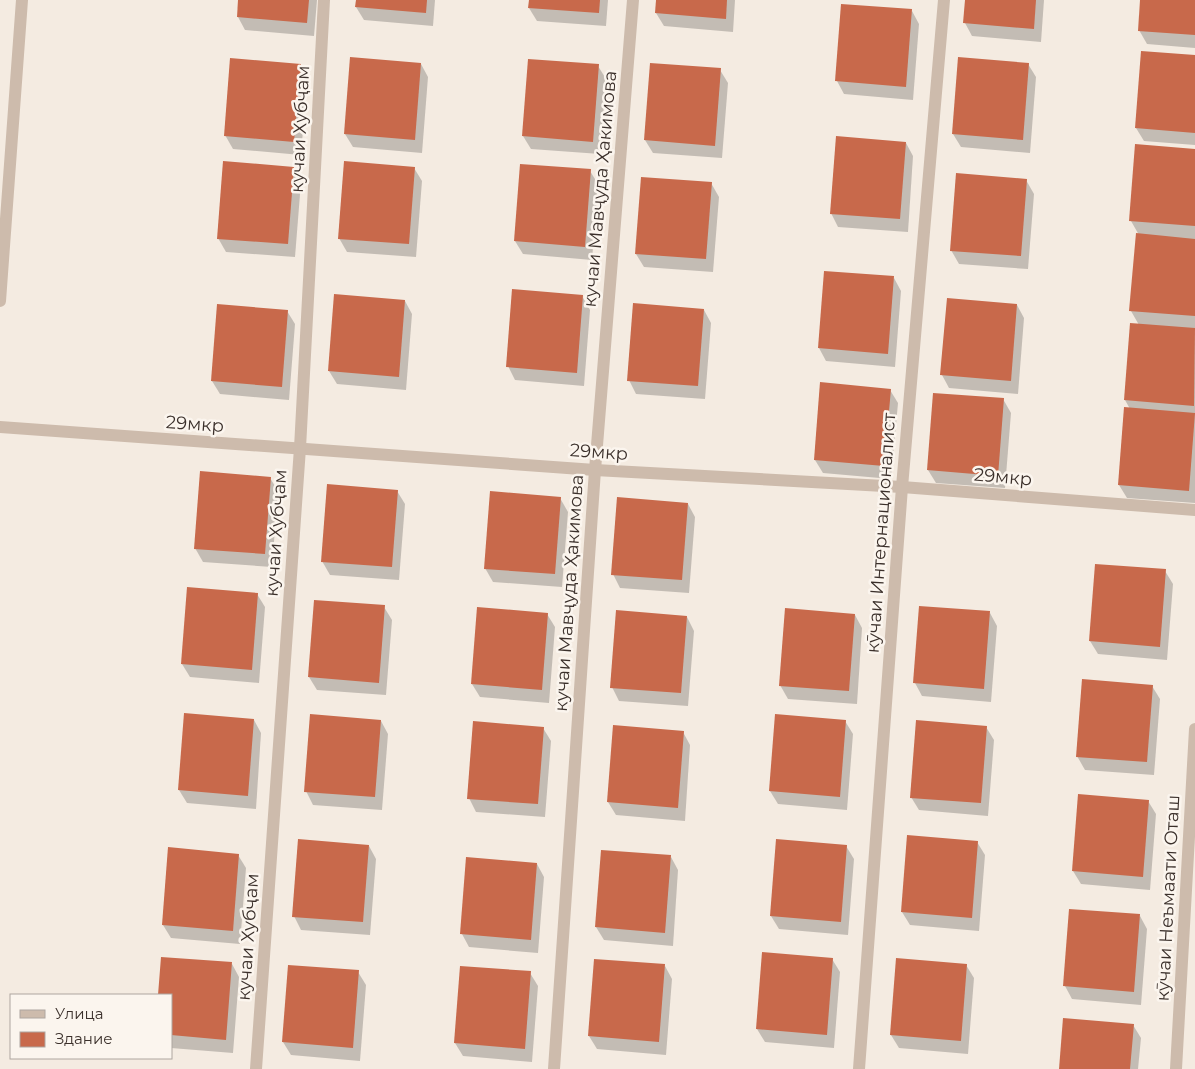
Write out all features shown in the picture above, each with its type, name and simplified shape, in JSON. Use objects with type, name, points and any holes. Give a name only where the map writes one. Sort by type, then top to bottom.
[{"type":"street","points":[[0,301],[22,0]]},
{"type":"street","name":"кучаи Хубҷам","points":[[256,1069],[300,448],[324,0]]},
{"type":"street","name":"кучаи Мавҷуда Ҳакимова","points":[[554,1069],[595,470],[633,0]]},
{"type":"street","name":"кӯчаи Интернационалист","points":[[860,1069],[902,486],[944,0]]},
{"type":"street","name":"29мкр","points":[[0,428],[595,470],[902,486],[1195,510]]},
{"type":"street","name":"кӯчаи Неъмаати Оташ","points":[[1176,1069],[1195,729]]},
{"type":"building","points":[[238,0],[309,0],[307,23],[237,17]]},
{"type":"building","points":[[356,0],[427,0],[426,13],[355,7]]},
{"type":"building","points":[[529,0],[600,0],[599,13],[528,8]]},
{"type":"building","points":[[656,0],[727,0],[726,19],[655,13]]},
{"type":"building","points":[[965,0],[1036,0],[1034,29],[963,23]]},
{"type":"building","points":[[1140,0],[1195,0],[1195,35],[1138,31]]},
{"type":"building","points":[[841,4],[912,9],[906,87],[835,81]]},
{"type":"building","points":[[1141,51],[1195,55],[1195,133],[1135,128]]},
{"type":"building","points":[[350,57],[421,63],[415,140],[344,134]]},
{"type":"building","points":[[958,57],[1029,63],[1023,140],[952,134]]},
{"type":"building","points":[[230,58],[301,64],[294,142],[224,136]]},
{"type":"building","points":[[528,59],[599,64],[593,142],[522,136]]},
{"type":"building","points":[[650,63],[721,68],[715,146],[644,140]]},
{"type":"building","points":[[836,136],[906,142],[900,219],[830,214]]},
{"type":"building","points":[[1135,144],[1195,149],[1195,226],[1129,221]]},
{"type":"building","points":[[223,161],[294,167],[288,244],[217,239]]},
{"type":"building","points":[[344,161],[415,167],[409,244],[338,239]]},
{"type":"building","points":[[520,164],[591,169],[585,247],[514,241]]},
{"type":"building","points":[[956,173],[1027,179],[1021,256],[950,251]]},
{"type":"building","points":[[641,177],[712,182],[706,259],[635,254]]},
{"type":"building","points":[[1136,233],[1195,239],[1195,316],[1129,311]]},
{"type":"building","points":[[824,271],[894,276],[888,354],[818,348]]},
{"type":"building","points":[[512,289],[583,295],[577,373],[506,367]]},
{"type":"building","points":[[334,294],[405,300],[399,377],[328,371]]},
{"type":"building","points":[[947,298],[1017,304],[1011,381],[940,375]]},
{"type":"building","points":[[633,303],[704,309],[698,386],[627,381]]},
{"type":"building","points":[[217,304],[288,310],[282,387],[211,381]]},
{"type":"building","points":[[1130,323],[1195,328],[1194,406],[1124,400]]},
{"type":"building","points":[[820,382],[891,389],[884,466],[814,460]]},
{"type":"building","points":[[933,393],[1004,398],[998,476],[927,470]]},
{"type":"building","points":[[1124,407],[1195,413],[1189,491],[1118,485]]},
{"type":"building","points":[[200,471],[271,477],[265,554],[194,549]]},
{"type":"building","points":[[327,484],[398,490],[392,567],[321,562]]},
{"type":"building","points":[[490,491],[561,497],[555,574],[484,569]]},
{"type":"building","points":[[617,497],[688,503],[682,580],[611,575]]},
{"type":"building","points":[[1095,564],[1166,569],[1160,647],[1089,641]]},
{"type":"building","points":[[187,587],[258,593],[252,670],[181,664]]},
{"type":"building","points":[[314,600],[385,605],[379,683],[308,677]]},
{"type":"building","points":[[919,606],[990,611],[984,689],[913,683]]},
{"type":"building","points":[[477,607],[548,613],[542,690],[471,684]]},
{"type":"building","points":[[785,608],[855,614],[849,691],[779,686]]},
{"type":"building","points":[[616,610],[687,616],[681,693],[610,688]]},
{"type":"building","points":[[1082,679],[1153,685],[1147,762],[1076,757]]},
{"type":"building","points":[[184,713],[254,719],[248,796],[178,790]]},
{"type":"building","points":[[310,714],[381,720],[375,797],[304,792]]},
{"type":"building","points":[[775,714],[846,720],[840,797],[769,791]]},
{"type":"building","points":[[916,720],[987,726],[981,803],[910,798]]},
{"type":"building","points":[[473,721],[544,727],[538,804],[467,799]]},
{"type":"building","points":[[613,725],[684,731],[678,808],[607,802]]},
{"type":"building","points":[[1078,794],[1149,800],[1143,877],[1072,871]]},
{"type":"building","points":[[907,835],[978,841],[972,918],[901,912]]},
{"type":"building","points":[[298,839],[369,845],[363,922],[292,917]]},
{"type":"building","points":[[776,839],[847,845],[841,922],[770,916]]},
{"type":"building","points":[[168,847],[239,854],[233,931],[162,925]]},
{"type":"building","points":[[601,850],[671,855],[665,933],[595,927]]},
{"type":"building","points":[[466,857],[537,863],[531,940],[460,934]]},
{"type":"building","points":[[1069,909],[1140,914],[1134,992],[1063,986]]},
{"type":"building","points":[[762,952],[833,958],[827,1035],[756,1029]]},
{"type":"building","points":[[161,957],[232,962],[226,1040],[172,1035],[172,994],[158,994]]},
{"type":"building","points":[[896,958],[967,964],[961,1041],[890,1035]]},
{"type":"building","points":[[594,959],[665,964],[659,1042],[588,1036]]},
{"type":"building","points":[[288,965],[359,970],[353,1048],[282,1042]]},
{"type":"building","points":[[460,966],[531,971],[525,1049],[454,1043]]},
{"type":"building","points":[[1063,1018],[1134,1024],[1130,1069],[1059,1069]]}]
